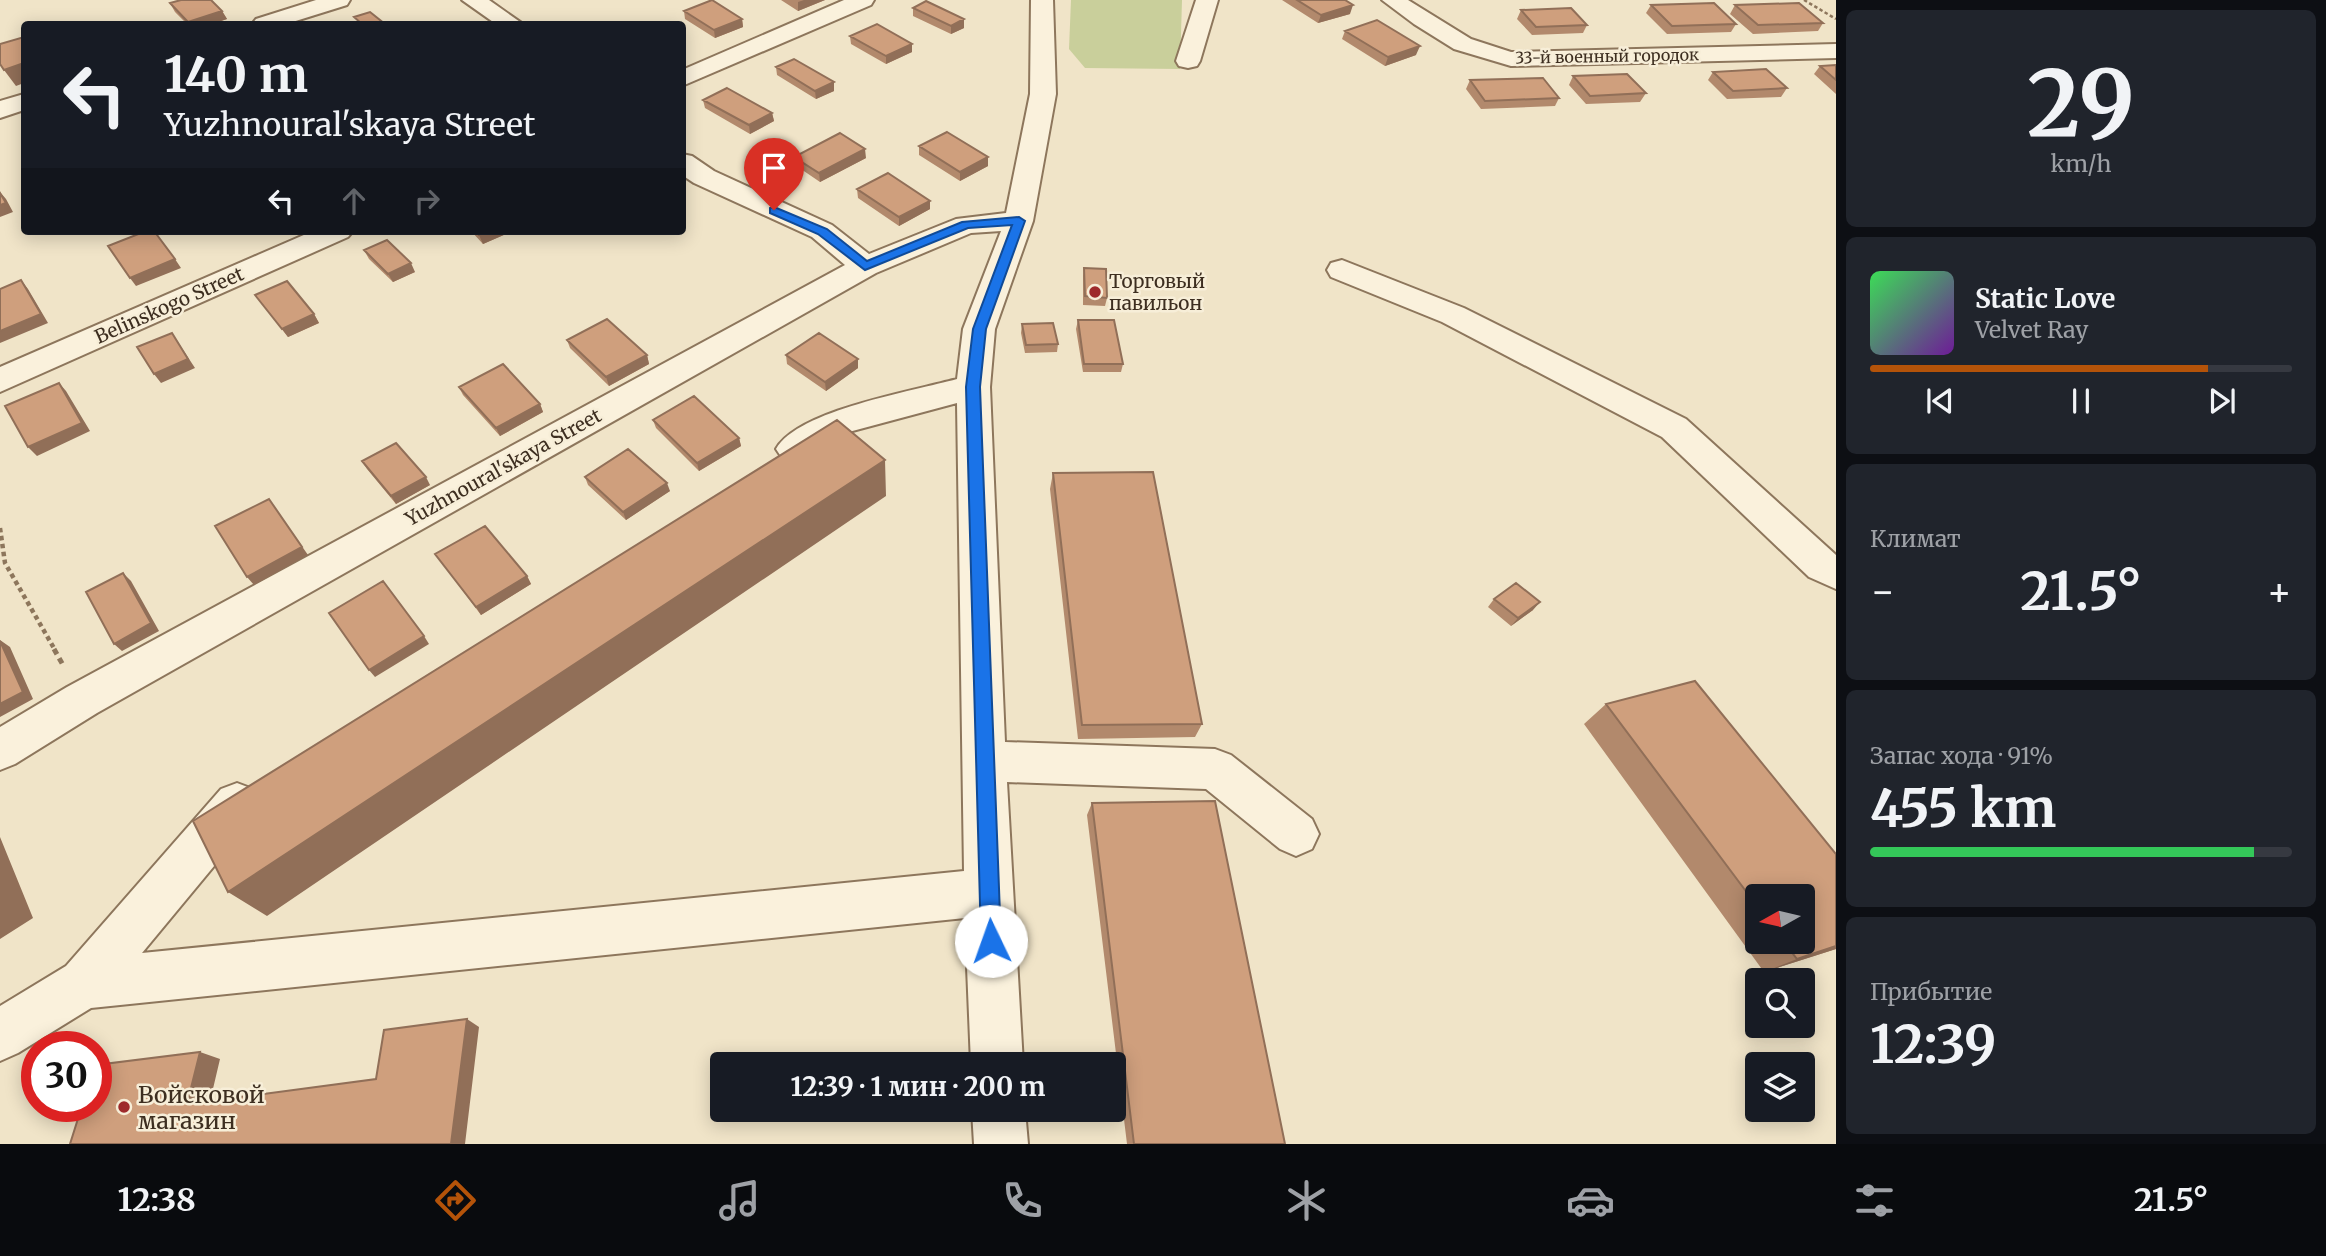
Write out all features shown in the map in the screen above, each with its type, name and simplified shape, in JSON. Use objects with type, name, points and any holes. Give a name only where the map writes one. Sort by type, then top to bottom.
[{"type":"street","points":[[273,21],[339,0]]},
{"type":"street","points":[[473,0],[506,21]]},
{"type":"street","points":[[686,77],[863,0]]},
{"type":"street","points":[[996,1052],[988,892],[973,387],[979,329],[1019,221],[1043,94],[1042,0]]},
{"type":"street","points":[[1188,61],[1207,0]]},
{"type":"street","name":"33-й военный городок","points":[[1393,0],[1462,46],[1486,55],[1511,59],[1836,51]]},
{"type":"street","points":[[0,110],[21,103]]},
{"type":"street","points":[[686,165],[704,177],[822,231],[865,266]]},
{"type":"street","name":"Yuzhnoural'skaya Street","points":[[0,750],[82,700],[865,266],[966,225],[1019,221]]},
{"type":"street","name":"Belinskogo Street","points":[[0,380],[329,235]]},
{"type":"street","points":[[1342,270],[1453,315],[1674,428],[1823,566],[1836,573]]},
{"type":"street","points":[[763,468],[834,424],[973,387]]},
{"type":"street","points":[[984,761],[1215,769],[1296,834]]},
{"type":"street","points":[[0,1036],[84,984],[247,793],[270,778]]},
{"type":"street","points":[[84,984],[988,892]]},
{"type":"street","points":[[1000,1122],[1001,1144]]},
{"type":"path","points":[[1804,0],[1836,19]]},
{"type":"path","points":[[0,528],[5,564],[82,700]]},
{"type":"green space","points":[[1071,0],[1182,0],[1180,69],[1085,68],[1069,49]]},
{"type":"building","points":[[181,0],[211,0],[222,11],[187,21],[170,3]]},
{"type":"building","points":[[712,0],[742,19],[714,30],[684,11]]},
{"type":"building","points":[[1297,0],[1345,0],[1353,5],[1321,15]]},
{"type":"building","points":[[926,1],[964,19],[951,26],[913,8]]},
{"type":"building","points":[[1714,3],[1736,24],[1672,26],[1651,5]]},
{"type":"building","points":[[1799,3],[1823,23],[1758,25],[1735,5]]},
{"type":"building","points":[[1571,8],[1587,25],[1536,27],[1521,10]]},
{"type":"building","points":[[370,12],[381,21],[359,21],[354,17]]},
{"type":"building","points":[[1377,20],[1420,46],[1388,57],[1345,31]]},
{"type":"building","points":[[877,24],[912,44],[886,56],[850,36]]},
{"type":"building","points":[[21,38],[21,64],[4,70],[0,64],[0,44]]},
{"type":"building","points":[[794,59],[834,82],[815,91],[776,67]]},
{"type":"building","points":[[1836,65],[1836,80],[1820,66]]},
{"type":"building","points":[[1766,69],[1787,88],[1733,91],[1713,72]]},
{"type":"building","points":[[1627,74],[1646,93],[1590,96],[1573,76]]},
{"type":"building","points":[[1543,78],[1559,98],[1485,101],[1470,80]]},
{"type":"building","points":[[727,88],[772,113],[749,125],[703,100]]},
{"type":"building","points":[[947,132],[988,157],[960,172],[919,146]]},
{"type":"building","points":[[840,133],[865,149],[819,173],[794,157]]},
{"type":"building","points":[[888,173],[930,201],[899,217],[857,189]]},
{"type":"building","points":[[0,193],[6,203],[0,205]]},
{"type":"building","points":[[136,235],[157,235],[175,259],[130,278],[108,246]]},
{"type":"building","points":[[387,240],[411,263],[388,274],[364,250]]},
{"type":"building","points":[[1084,268],[1106,269],[1107,298],[1085,296]]},
{"type":"building","points":[[21,280],[41,314],[0,331],[0,289]]},
{"type":"building","points":[[287,281],[314,314],[282,329],[255,295]]},
{"type":"building","points":[[607,319],[647,355],[606,377],[567,340]]},
{"type":"building","points":[[1078,320],[1114,320],[1123,364],[1084,364]]},
{"type":"building","points":[[1053,323],[1058,344],[1026,345],[1022,324]]},
{"type":"building","points":[[172,333],[188,359],[154,374],[137,347]]},
{"type":"building","points":[[819,333],[858,359],[825,382],[786,355]]},
{"type":"building","points":[[503,364],[540,404],[496,428],[459,387]]},
{"type":"building","points":[[59,383],[82,423],[28,447],[5,406]]},
{"type":"building","points":[[694,396],[739,438],[697,463],[653,420]]},
{"type":"building","points":[[837,420],[885,460],[228,892],[193,821]]},
{"type":"building","points":[[396,443],[426,477],[391,496],[362,461]]},
{"type":"building","points":[[628,449],[667,483],[623,512],[585,477]]},
{"type":"building","points":[[1153,472],[1202,724],[1082,725],[1053,473]]},
{"type":"building","points":[[269,499],[302,547],[247,577],[215,526]]},
{"type":"building","points":[[485,526],[527,576],[476,607],[435,554]]},
{"type":"building","points":[[123,573],[151,623],[114,644],[86,592]]},
{"type":"building","points":[[383,581],[424,636],[369,670],[329,613]]},
{"type":"building","points":[[1516,583],[1540,602],[1518,618],[1494,599]]},
{"type":"building","points":[[0,641],[23,692],[0,704]]},
{"type":"building","points":[[1695,681],[1836,854],[1836,946],[1815,953],[1815,884],[1745,884],[1745,890],[1606,704]]},
{"type":"building","points":[[1215,801],[1285,1144],[1134,1144],[1126,1079],[1126,1052],[1123,1052],[1092,803]]},
{"type":"building","points":[[1793,954],[1812,954],[1797,959]]},
{"type":"building","points":[[467,1019],[451,1144],[70,1144],[77,1122],[112,1122],[112,1063],[200,1052],[187,1104],[376,1079],[384,1030]]},
{"type":"place","name":"Торговый павильон","points":[[1095,292]]},
{"type":"place","name":"Войсковой магазин","points":[[124,1107]]},
{"type":"route","points":[[774,210],[822,231],[865,266],[966,225],[1019,221],[979,329],[973,387],[991,941]]}]
